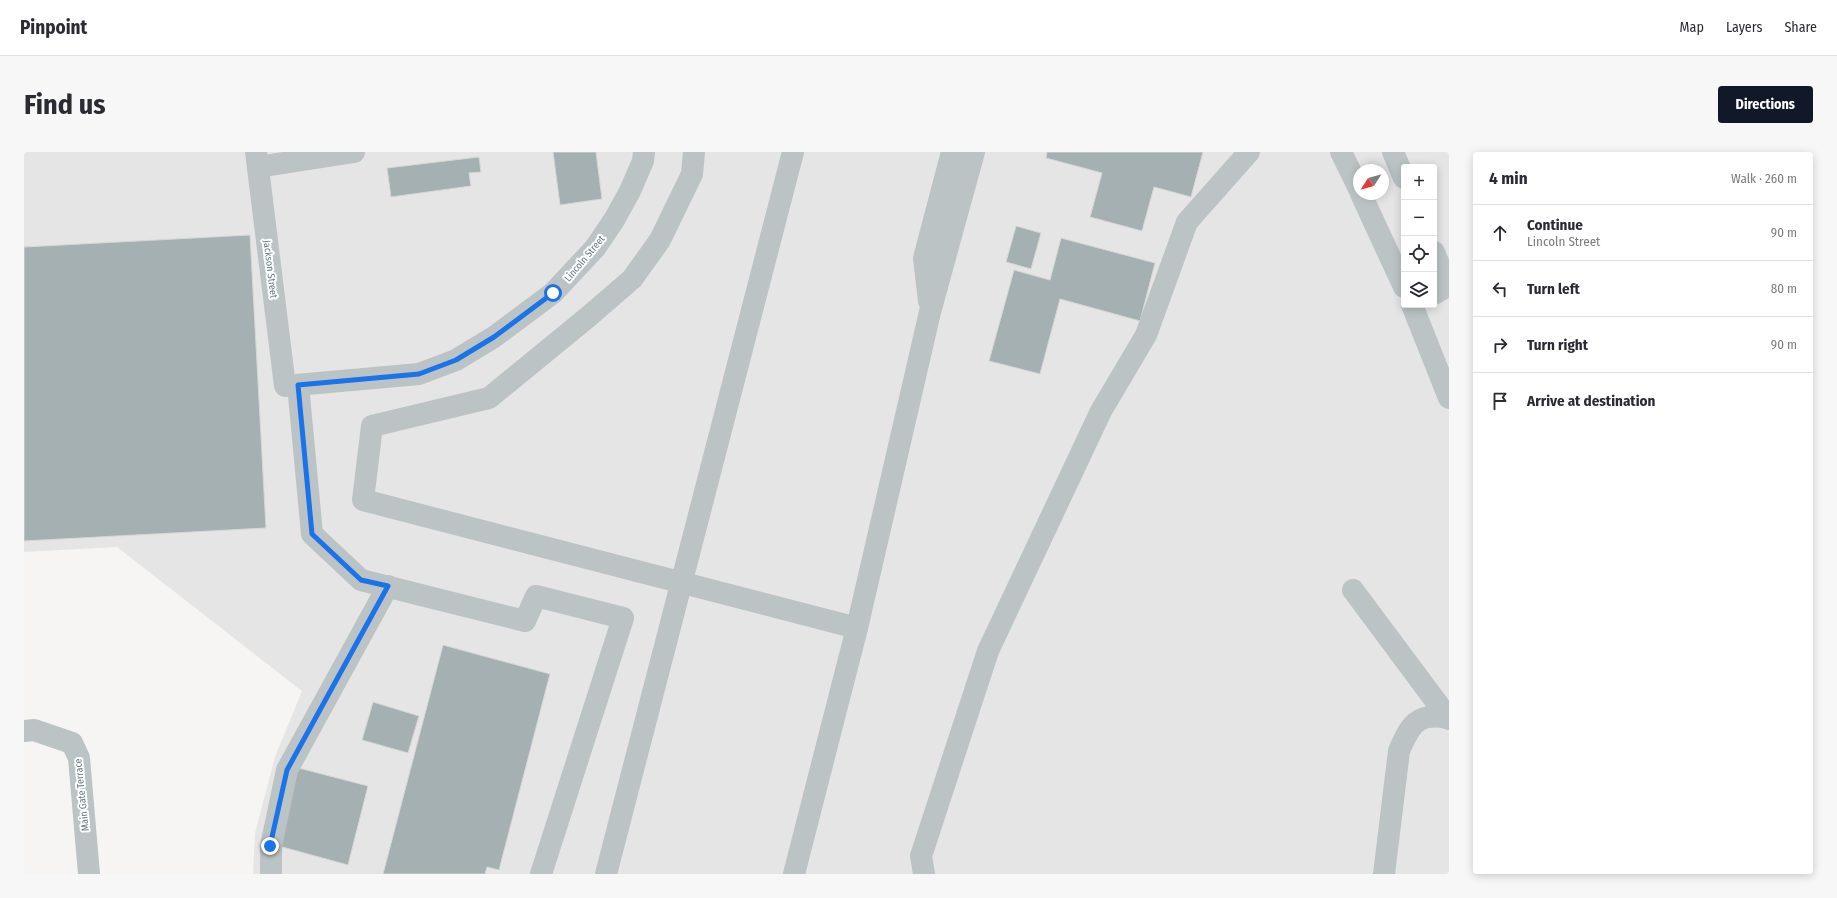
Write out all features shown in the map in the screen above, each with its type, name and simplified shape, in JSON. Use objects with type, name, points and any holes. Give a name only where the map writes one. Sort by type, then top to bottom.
[{"type":"street","points":[[257,159],[354,152]]},
{"type":"street","name":"Lincoln Street","points":[[291,386],[419,374],[456,360],[494,337],[553,293],[595,248],[614,220],[630,191],[644,152]]},
{"type":"street","points":[[694,152],[692,174],[660,240],[632,279],[588,317],[489,398],[372,426],[363,500],[857,628]]},
{"type":"street","points":[[606,874],[793,152]]},
{"type":"street","points":[[930,312],[924,258],[952,152]]},
{"type":"street","points":[[794,874],[857,628],[930,312],[974,152]]},
{"type":"street","points":[[924,874],[921,856],[988,651],[1101,411],[1146,335],[1187,222],[1249,152]]},
{"type":"street","points":[[1341,152],[1353,177]]},
{"type":"street","points":[[1393,152],[1401,171]]},
{"type":"street","name":"Jackson Street","points":[[257,159],[312,534],[361,580],[524,621],[536,596],[623,618],[541,874]]},
{"type":"street","points":[[1364,200],[1401,281]]},
{"type":"street","points":[[1437,259],[1448,286],[1437,292]]},
{"type":"street","points":[[1415,308],[1449,398]]},
{"type":"street","points":[[271,874],[270,846],[287,770],[388,586]]},
{"type":"street","points":[[1353,590],[1448,718]]},
{"type":"street","points":[[1384,874],[1399,751],[1406,734],[1423,717],[1434,715],[1448,718]]},
{"type":"street","name":"Main Gate Terrace","points":[[24,731],[34,730],[72,743],[79,758],[89,874]]},
{"type":"shaded area","points":[[24,152],[1449,152],[1449,874],[253,874],[255,833],[275,757],[302,691],[117,547],[24,552]]},
{"type":"building","points":[[553,152],[596,152],[602,199],[560,205]]},
{"type":"building","points":[[1047,152],[1203,152],[1191,197],[1154,187],[1142,231],[1090,217],[1102,173],[1046,158]]},
{"type":"building","points":[[479,157],[481,172],[469,173],[471,186],[391,197],[387,168]]},
{"type":"building","points":[[1016,226],[1041,233],[1031,269],[1006,262]]},
{"type":"building","points":[[250,235],[266,528],[24,541],[24,247]]},
{"type":"building","points":[[1061,238],[1155,263],[1140,321],[1060,299],[1040,374],[989,361],[1014,270],[1050,280]]},
{"type":"building","points":[[443,645],[550,674],[499,870],[487,867],[485,874],[383,874]]},
{"type":"building","points":[[373,702],[419,716],[408,753],[362,740]]},
{"type":"building","points":[[295,767],[368,786],[348,865],[275,845]]},
{"type":"route","points":[[270,846],[287,770],[388,586],[361,580],[312,534],[298,385],[419,374],[456,360],[494,337],[527,314],[553,293]]}]
